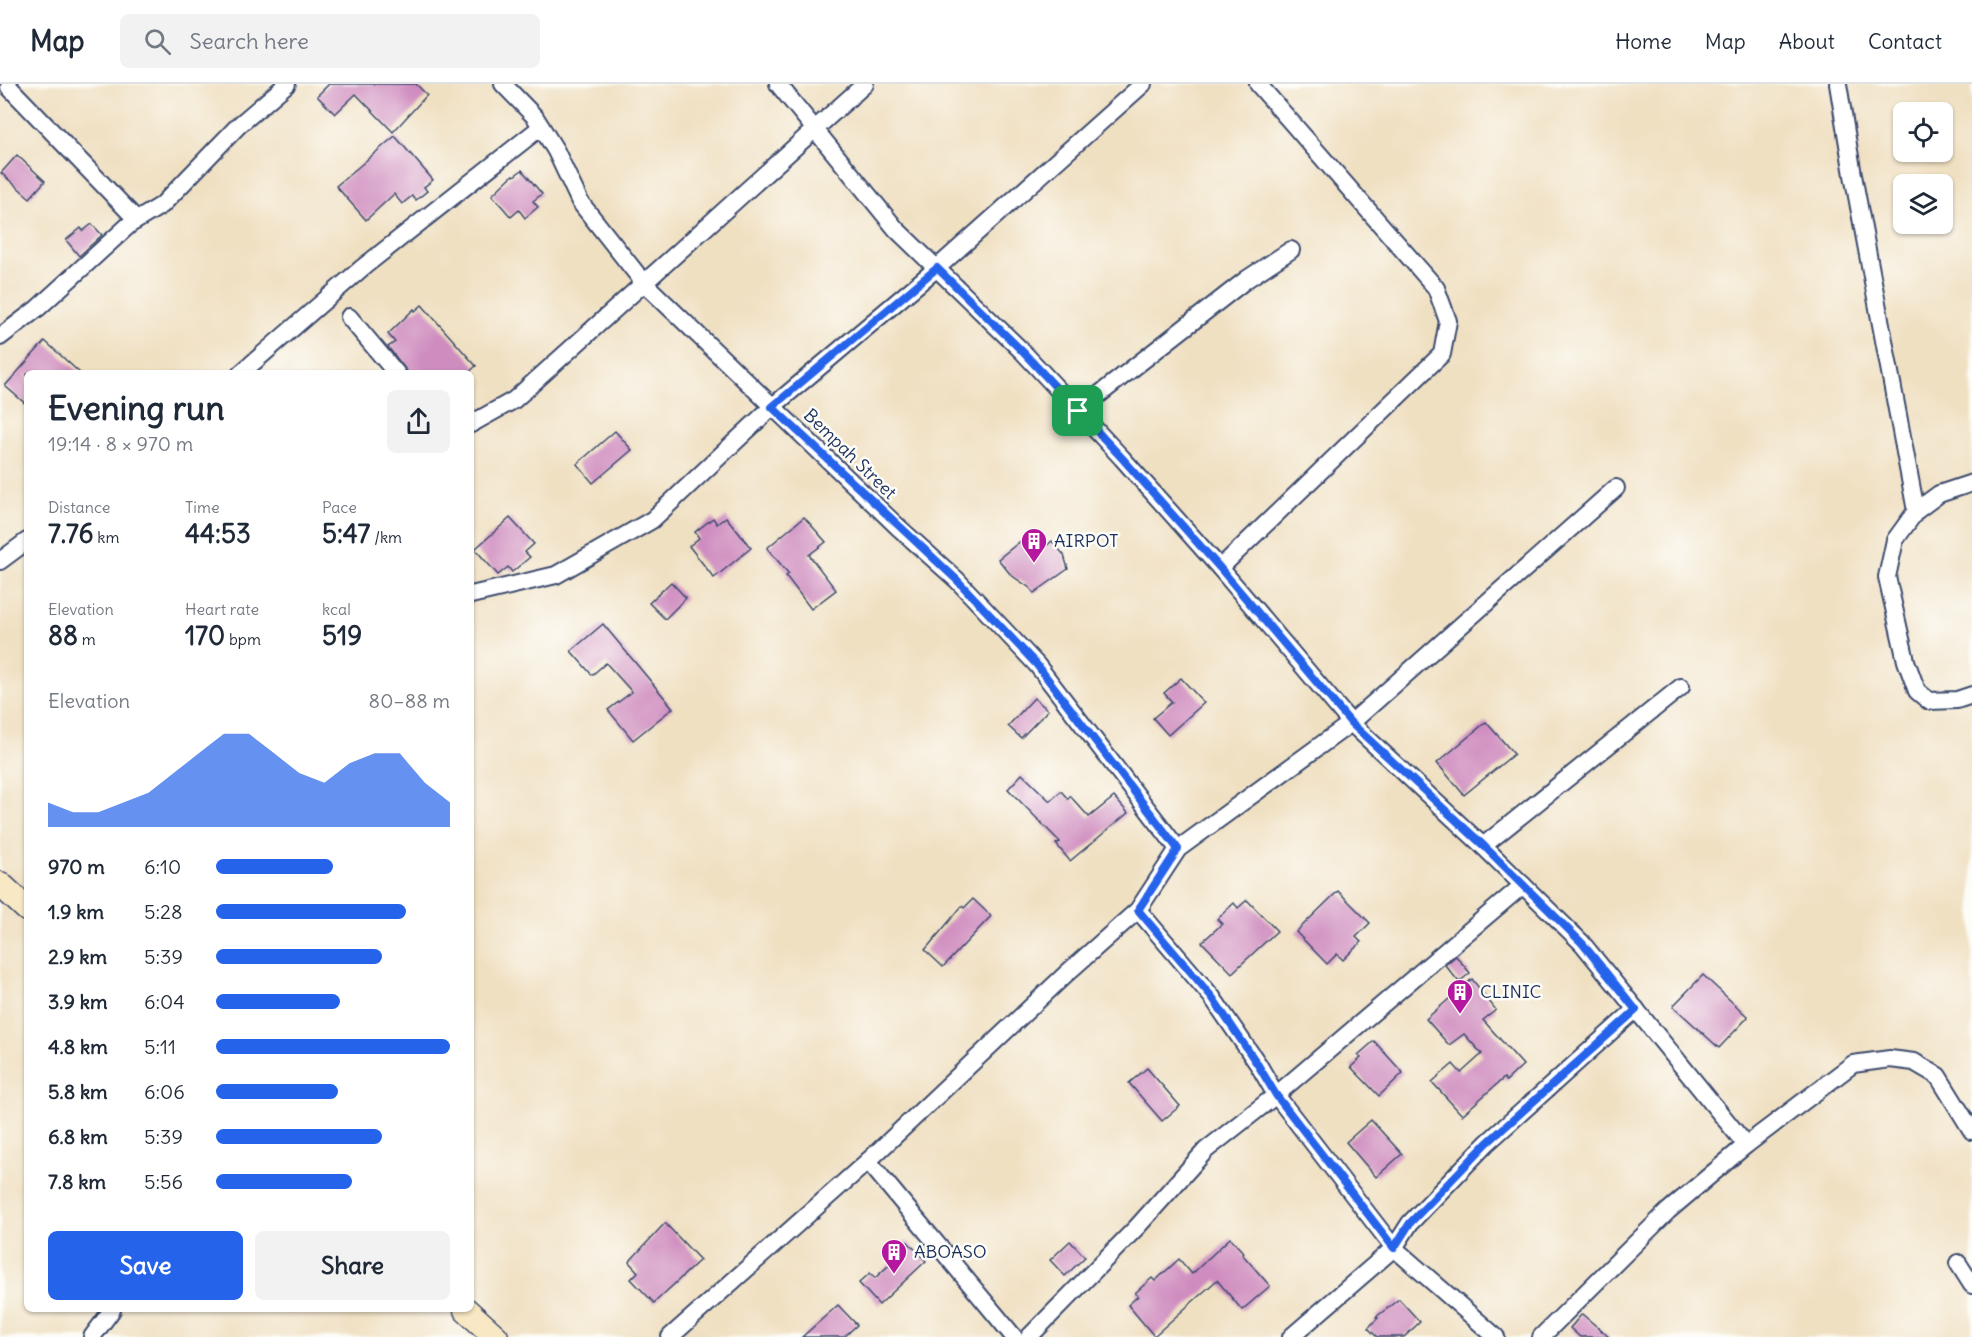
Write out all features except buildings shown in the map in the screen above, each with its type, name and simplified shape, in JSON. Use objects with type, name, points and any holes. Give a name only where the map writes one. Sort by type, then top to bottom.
[{"type":"street","points":[[0,337],[38,308],[129,225],[162,205],[238,126],[287,84]]},
{"type":"street","name":"Bempah Street","points":[[503,84],[535,117],[556,152],[580,202],[644,283],[772,407],[957,580],[1037,665],[1178,849]]},
{"type":"street","points":[[778,84],[896,229],[1022,351],[1078,411],[1220,568],[1351,723],[1484,846],[1582,943],[1746,1145]]},
{"type":"street","points":[[474,422],[514,400],[865,84]]},
{"type":"street","points":[[474,594],[556,575],[652,520],[772,407],[937,268],[1143,84]]},
{"type":"street","points":[[1220,568],[1443,354],[1448,321],[1436,288],[1258,84]]},
{"type":"street","points":[[1838,84],[1916,511]]},
{"type":"street","points":[[7,89],[137,220]]},
{"type":"street","points":[[245,370],[362,268],[541,127]]},
{"type":"street","points":[[1078,411],[1247,279],[1291,250]]},
{"type":"street","points":[[349,317],[394,370]]},
{"type":"street","points":[[1972,483],[1939,494],[1916,511],[1895,540],[1887,577],[1906,662],[1917,691],[1929,701],[1957,700],[1972,695]]},
{"type":"street","points":[[670,1337],[868,1161],[1067,973],[1138,910],[1178,849],[1351,723],[1616,489]]},
{"type":"street","points":[[0,561],[24,543]]},
{"type":"street","points":[[1484,846],[1681,687]]},
{"type":"street","points":[[0,884],[24,906]]},
{"type":"street","points":[[1029,1337],[1137,1227],[1206,1150],[1276,1095],[1523,885]]},
{"type":"street","points":[[1138,910],[1212,997],[1276,1095],[1394,1248],[1496,1337]]},
{"type":"street","points":[[1291,1337],[1394,1248],[1410,1223],[1487,1143],[1636,1010]]},
{"type":"street","points":[[1541,1337],[1668,1211],[1746,1145],[1853,1064],[1890,1059],[1914,1062],[1938,1076],[1972,1131]]},
{"type":"street","points":[[868,1161],[1014,1337]]},
{"type":"street","points":[[1958,1263],[1972,1285]]},
{"type":"street","points":[[93,1337],[111,1312]]},
{"type":"street","points":[[468,1312],[496,1337]]},
{"type":"place","name":"AIRPOT","points":[[1034,564]]},
{"type":"place","name":"CLINIC","points":[[1460,1015]]},
{"type":"place","name":"ABOASO","points":[[894,1275]]},
{"type":"route","points":[[937,268],[1022,351],[1078,411],[1220,568],[1351,723],[1484,846],[1582,943],[1636,1010],[1487,1143],[1410,1223],[1394,1248],[1276,1095],[1212,997],[1138,910],[1178,849],[1037,665],[957,580],[772,407],[937,268]]}]
